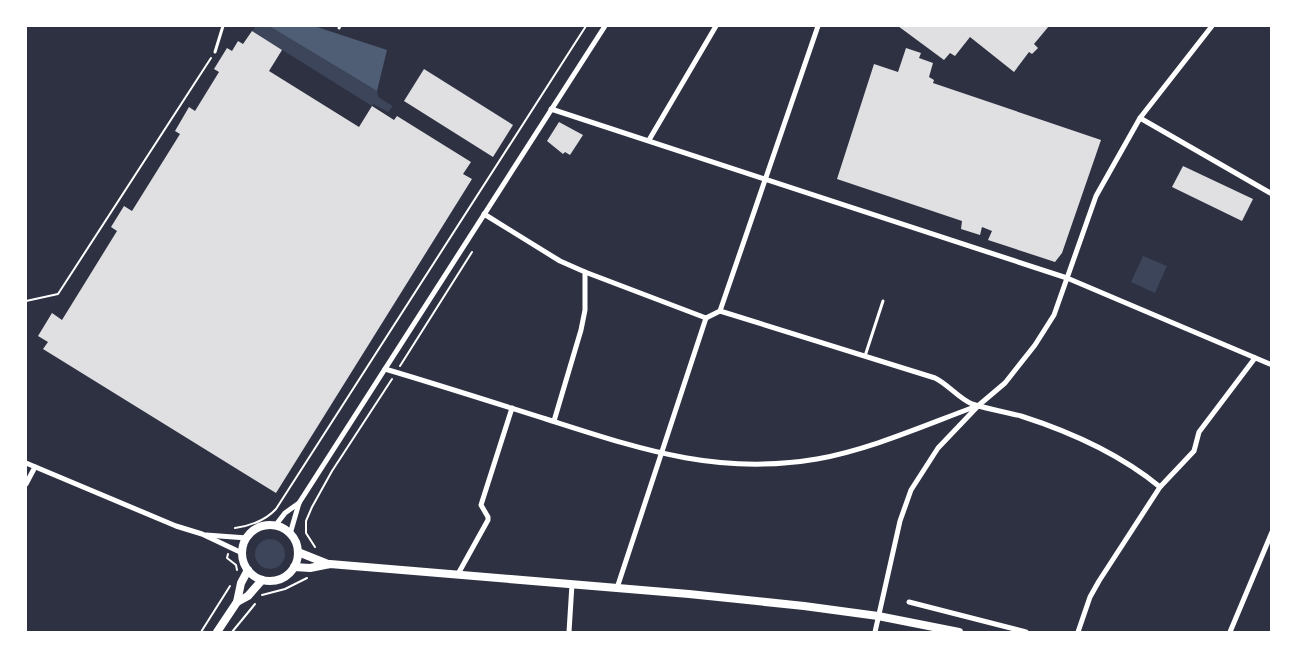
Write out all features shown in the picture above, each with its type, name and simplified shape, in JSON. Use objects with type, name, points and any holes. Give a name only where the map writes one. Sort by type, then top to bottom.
[{"type":"main road","points":[[275,526],[290,534],[298,552],[294,567],[284,578],[262,580],[248,570],[242,553],[247,538],[256,529],[275,526]]},
{"type":"main road","points":[[298,552],[330,564]]},
{"type":"main road","points":[[294,567],[310,568],[330,564],[712,596],[878,616],[959,633]]},
{"type":"main road","points":[[217,633],[237,602],[241,583],[248,570]]},
{"type":"main road","points":[[237,602],[248,596],[262,580]]},
{"type":"street","points":[[290,534],[299,503],[605,26]]},
{"type":"street","points":[[649,141],[716,26]]},
{"type":"street","points":[[617,588],[706,318],[720,310],[818,26]]},
{"type":"street","points":[[875,633],[900,521],[911,490],[938,448],[979,405],[1005,383],[1029,353],[1053,315],[1096,196],[1140,118],[1212,26]]},
{"type":"street","points":[[551,109],[1067,278],[1272,365]]},
{"type":"street","points":[[1140,118],[1272,194]]},
{"type":"street","points":[[484,214],[560,261],[706,318]]},
{"type":"street","points":[[554,421],[581,330],[585,309],[585,272]]},
{"type":"street","points":[[720,310],[935,378],[951,387],[962,399],[1024,417],[1095,445],[1124,461],[1160,487]]},
{"type":"street","points":[[1078,633],[1090,597],[1099,581],[1160,487],[1194,451],[1199,432],[1254,358]]},
{"type":"street","points":[[385,369],[554,421],[610,441],[660,454],[739,465],[818,459],[876,444],[979,405]]},
{"type":"street","points":[[458,574],[488,520],[482,503],[512,408]]},
{"type":"street","points":[[26,463],[176,526],[202,534],[242,553]]},
{"type":"street","points":[[26,484],[35,467]]},
{"type":"street","points":[[275,526],[285,513],[299,503]]},
{"type":"street","points":[[1230,633],[1272,532]]},
{"type":"street","points":[[202,534],[247,538]]},
{"type":"street","points":[[568,633],[572,584]]},
{"type":"street","points":[[909,602],[1026,633]]},
{"type":"lane","points":[[215,52],[223,26]]},
{"type":"lane","points":[[865,356],[883,301]]},
{"type":"path","points":[[232,537],[235,528],[250,525],[269,516],[276,509],[586,26]]},
{"type":"path","points":[[26,301],[58,294],[215,52]]},
{"type":"path","points":[[315,547],[306,533],[306,521],[335,467]]},
{"type":"path","points":[[228,548],[227,558],[236,565],[238,573]]},
{"type":"path","points":[[263,594],[308,578]]},
{"type":"path","points":[[201,633],[234,580]]},
{"type":"path","points":[[232,633],[255,604]]},
{"type":"shaded area","points":[[256,26],[269,26],[377,91],[378,97],[393,106],[388,112],[373,104],[372,106],[252,31]]},
{"type":"shaded area","points":[[269,26],[314,26],[387,50],[377,91]]},
{"type":"shaded area","points":[[1143,256],[1167,266],[1155,293],[1131,282]]},
{"type":"shaded area","points":[[270,539],[276,540],[284,548],[284,560],[276,568],[270,569],[264,568],[256,560],[255,554],[256,548],[264,540]]},
{"type":"building","points":[[898,26],[1049,26],[1034,44],[1038,48],[1032,54],[1029,52],[1014,72],[970,37],[955,56],[950,53],[944,60]]},
{"type":"building","points":[[252,31],[282,50],[269,71],[359,127],[372,106],[394,120],[397,116],[471,162],[463,174],[472,179],[276,493],[43,349],[48,342],[38,336],[52,313],[62,320],[117,231],[111,227],[124,206],[132,211],[180,134],[175,131],[189,107],[195,111],[219,72],[214,69],[227,48],[232,51],[238,41],[243,44]]},
{"type":"building","points":[[906,48],[921,53],[919,58],[933,63],[929,77],[934,80],[933,83],[1101,140],[1062,253],[1055,262],[988,240],[992,231],[982,227],[980,235],[961,229],[962,221],[837,179],[874,64],[898,72]]},
{"type":"building","points":[[424,69],[513,125],[493,157],[404,101]]},
{"type":"building","points":[[559,122],[583,135],[570,155],[565,152],[563,154],[547,141]]},
{"type":"building","points":[[1183,166],[1253,199],[1242,221],[1172,187]]}]
